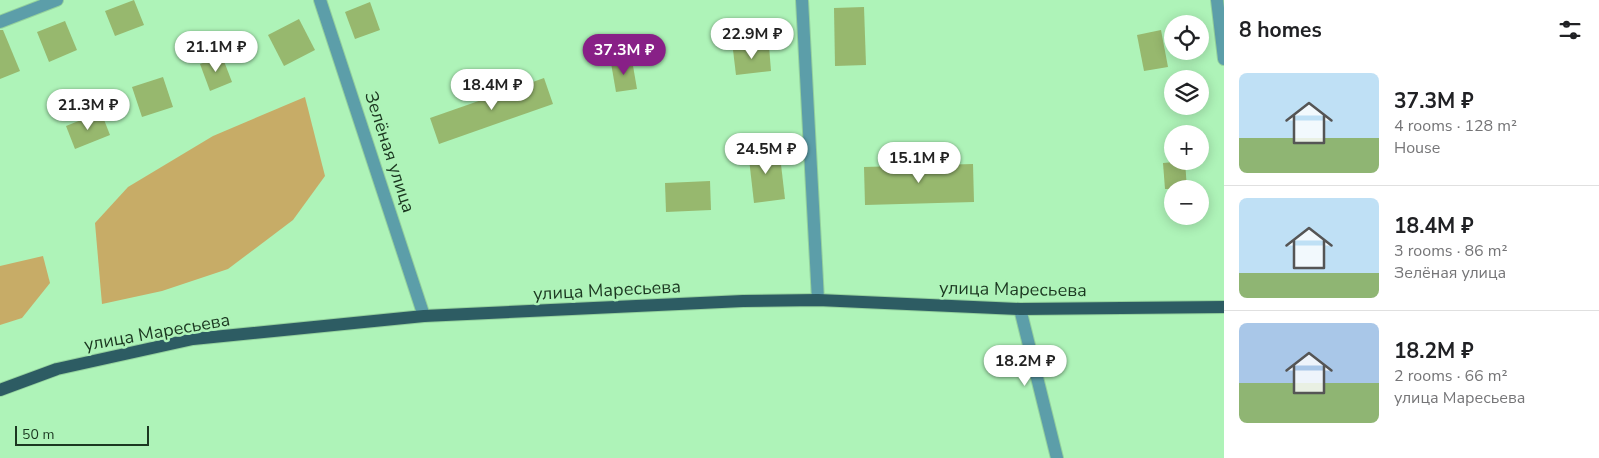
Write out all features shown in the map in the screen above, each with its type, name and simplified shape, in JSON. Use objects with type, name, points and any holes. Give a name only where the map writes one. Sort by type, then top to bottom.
[{"type":"main road","name":"улица Маресьева","points":[[0,390],[57,368],[193,339],[424,316],[743,301],[818,300],[1020,309],[1224,307]]},
{"type":"street","points":[[0,22],[57,0]]},
{"type":"street","name":"Зелёная улица","points":[[320,0],[424,316]]},
{"type":"street","points":[[802,0],[818,300]]},
{"type":"street","points":[[1217,0],[1224,59]]},
{"type":"street","points":[[1020,309],[1057,458]]},
{"type":"shaded area","points":[[305,97],[325,176],[293,220],[228,269],[162,291],[102,304],[95,223],[128,187],[213,136]]},
{"type":"shaded area","points":[[43,256],[50,283],[22,318],[0,325],[0,266]]},
{"type":"building","points":[[134,0],[144,25],[115,36],[105,11]]},
{"type":"building","points":[[370,2],[380,30],[355,39],[345,12]]},
{"type":"building","points":[[864,7],[866,65],[835,66],[834,8]]},
{"type":"building","points":[[299,19],[315,50],[284,66],[268,35]]},
{"type":"building","points":[[65,21],[77,50],[49,62],[37,32]]},
{"type":"building","points":[[0,30],[3,30],[20,71],[0,79]]},
{"type":"building","points":[[1161,30],[1164,60],[1167,60],[1168,67],[1144,71],[1137,35]]},
{"type":"building","points":[[769,46],[771,71],[736,75],[733,50]]},
{"type":"building","points":[[222,56],[232,82],[210,91],[200,64]]},
{"type":"building","points":[[632,60],[637,89],[616,92],[611,63]]},
{"type":"building","points":[[163,77],[173,107],[142,117],[132,87]]},
{"type":"building","points":[[544,78],[553,104],[439,144],[430,118]]},
{"type":"building","points":[[101,112],[110,135],[75,149],[66,126]]},
{"type":"building","points":[[779,147],[785,199],[754,203],[748,150]]},
{"type":"building","points":[[1163,163],[1164,170],[1186,170],[1186,180],[1164,180]]},
{"type":"building","points":[[973,164],[974,202],[865,205],[864,167]]},
{"type":"building","points":[[710,181],[711,210],[666,212],[665,183]]}]
